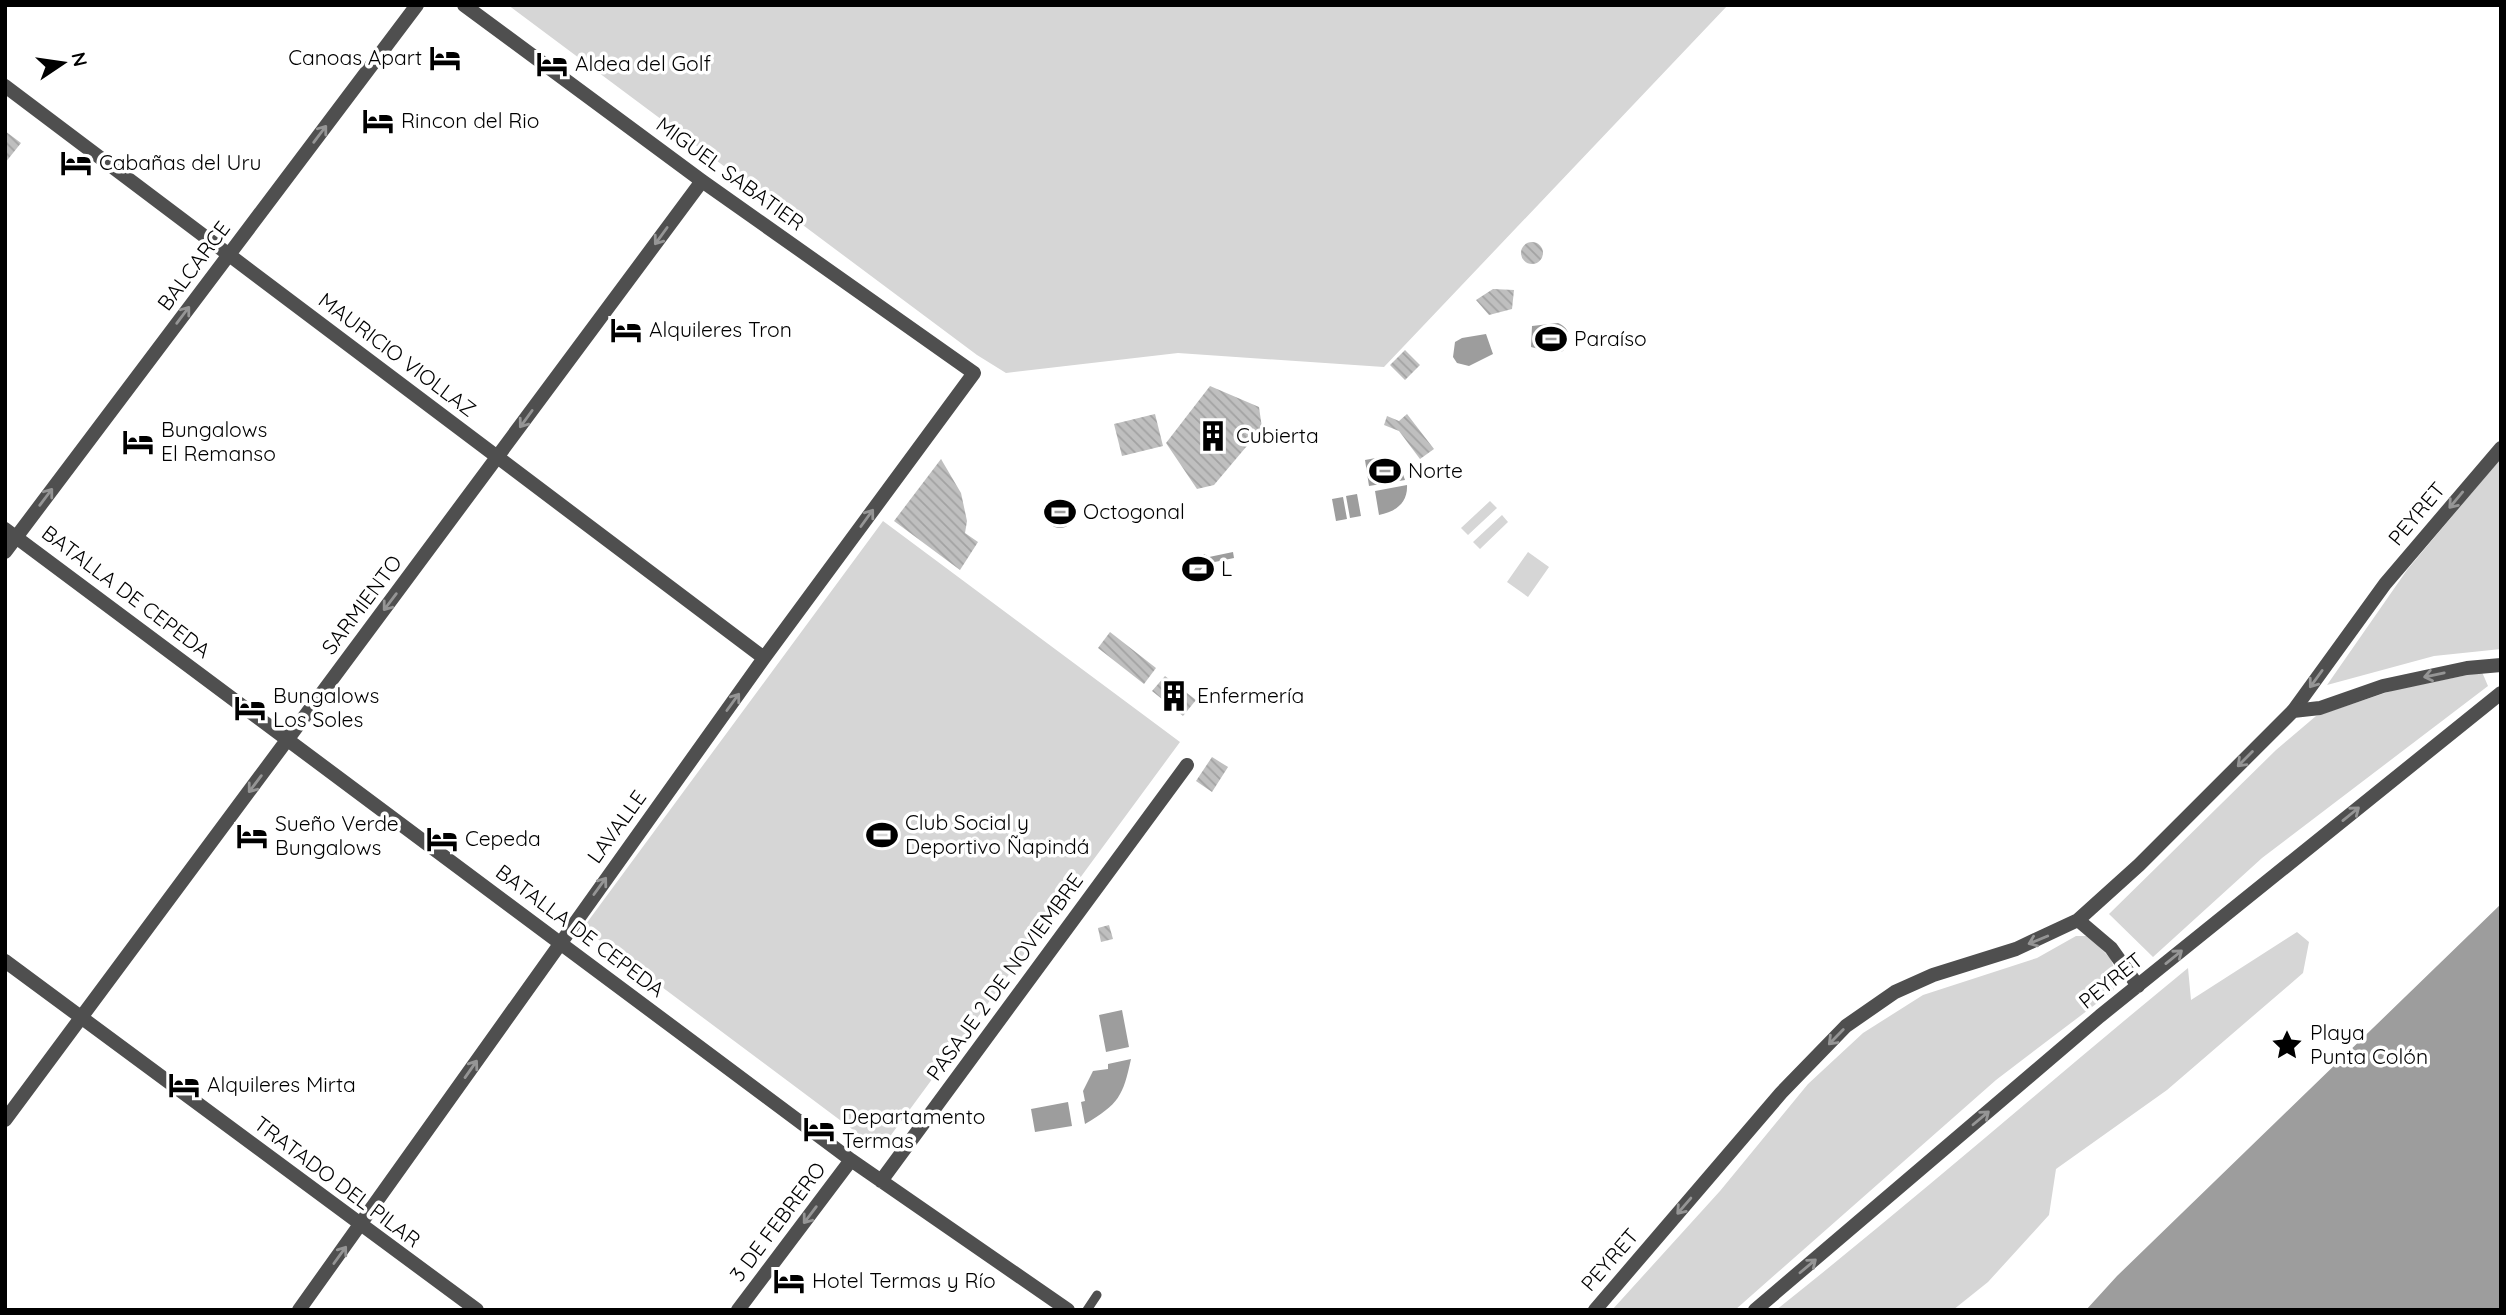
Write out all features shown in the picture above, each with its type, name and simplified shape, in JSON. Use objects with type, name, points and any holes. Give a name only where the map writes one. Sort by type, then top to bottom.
[{"type":"street","name":"BALCARCE","points":[[5,552],[11,533],[229,255],[417,5]]},
{"type":"street","name":"MIGUEL SABATIER","points":[[464,5],[702,181],[974,373]]},
{"type":"street","name":"MAURICIO VIOLLAZ","points":[[5,86],[764,658]]},
{"type":"street","name":"SARMIENTO","points":[[5,1120],[702,181]]},
{"type":"street","name":"LAVALLE","points":[[299,1310],[764,658],[974,373]]},
{"type":"street","name":"PEYRET","points":[[1595,1310],[1781,1093],[1846,1026],[1895,992],[1933,975],[2016,949],[2078,920],[2139,865],[2293,711],[2385,584],[2501,448]]},
{"type":"street","name":"BATALLA DE CEPEDA","points":[[11,533],[851,1160],[1068,1310]]},
{"type":"street","points":[[2293,711],[2320,708],[2383,686],[2467,668],[2501,665]]},
{"type":"street","name":"PEYRET","points":[[1755,1310],[2138,986],[2501,693]]},
{"type":"street","name":"PASAJE 2 DE NOVIEMBRE","points":[[881,1181],[1187,765]]},
{"type":"street","points":[[2078,920],[2111,948],[2138,986]]},
{"type":"street","name":"TRATADO DEL PILAR","points":[[5,961],[360,1227],[477,1310]]},
{"type":"street","name":"3 DE FEBRERO","points":[[738,1310],[851,1160]]},
{"type":"lane","points":[[1087,1310],[1097,1295]]},
{"type":"shaded area","points":[[508,5],[1728,5],[1384,367],[1178,353],[1006,373],[977,355]]},
{"type":"shaded area","name":"Paraíso","points":[[1558,323],[1568,332],[1563,351],[1555,353],[1531,347],[1532,326]]},
{"type":"shaded area","points":[[1486,334],[1493,354],[1469,366],[1457,363],[1453,357],[1455,342],[1462,338]]},
{"type":"shaded area","name":"Norte","points":[[1381,457],[1401,469],[1405,480],[1369,486],[1365,460]]},
{"type":"shaded area","points":[[2501,458],[2501,649],[2434,656],[2327,685],[2407,570]]},
{"type":"shaded area","name":"Norte","points":[[1407,485],[1403,502],[1390,512],[1379,515],[1375,491]]},
{"type":"shaded area","name":"Norte","points":[[1357,494],[1361,516],[1350,518],[1346,496]]},
{"type":"shaded area","points":[[1343,497],[1347,519],[1336,521],[1332,499]]},
{"type":"shaded area","name":"Octogonal","points":[[1060,500],[1070,504],[1074,514],[1070,524],[1060,528],[1050,524],[1046,514],[1050,504]]},
{"type":"shaded area","points":[[1490,501],[1497,508],[1468,535],[1461,528]]},
{"type":"shaded area","points":[[1502,515],[1508,522],[1480,549],[1473,542]]},
{"type":"shaded area","name":"Club Social y Deportivo Ñapindá","points":[[883,521],[1180,742],[880,1150],[583,928]]},
{"type":"shaded area","name":"L","points":[[1233,552],[1234,558],[1205,564],[1195,578],[1191,575],[1204,554],[1209,557]]},
{"type":"shaded area","points":[[1528,552],[1549,567],[1528,597],[1507,582]]},
{"type":"shaded area","points":[[2482,672],[2488,686],[2262,858],[2153,957],[2109,914],[2276,750],[2316,716],[2394,690]]},
{"type":"shaded area","points":[[2501,904],[2501,1310],[2086,1310],[2117,1276]]},
{"type":"shaded area","points":[[2297,932],[2309,942],[2303,973],[2167,1090],[2056,1169],[2049,1215],[1988,1282],[1953,1310],[1776,1310],[2188,968],[2191,1000]]},
{"type":"shaded area","points":[[2076,936],[2089,936],[2111,959],[2118,981],[2113,991],[1996,1080],[1735,1310],[1612,1310],[1720,1191],[1808,1084],[1863,1033],[1923,995],[2037,958]]},
{"type":"shaded area","points":[[1122,1010],[1129,1047],[1106,1052],[1099,1015]]},
{"type":"shaded area","points":[[1131,1059],[1118,1098],[1105,1111],[1085,1124],[1081,1102],[1085,1101],[1083,1091],[1093,1071],[1108,1069],[1108,1064]]},
{"type":"shaded area","points":[[1068,1102],[1072,1126],[1035,1132],[1031,1109]]},
{"type":"building","points":[[5,131],[21,143],[5,163]]},
{"type":"building","points":[[1528,242],[1536,242],[1543,249],[1543,257],[1536,264],[1528,264],[1521,257],[1521,249]]},
{"type":"building","points":[[1493,289],[1514,290],[1512,309],[1489,315],[1476,300]]},
{"type":"building","points":[[1405,350],[1420,365],[1405,380],[1390,365]]},
{"type":"building","name":"Cubierta","points":[[1210,386],[1259,407],[1262,428],[1214,485],[1197,489],[1166,443]]},
{"type":"building","points":[[1155,414],[1163,446],[1122,456],[1114,424]]},
{"type":"building","points":[[1407,414],[1434,449],[1420,459],[1399,431],[1384,425],[1387,416],[1399,421]]},
{"type":"building","points":[[941,459],[961,493],[967,521],[965,533],[978,542],[960,570],[894,521]]},
{"type":"building","points":[[1110,632],[1156,668],[1144,684],[1098,648]]},
{"type":"building","name":"Enfermería","points":[[1165,676],[1196,700],[1183,716],[1152,691]]},
{"type":"building","points":[[1212,757],[1228,767],[1212,792],[1196,781]]},
{"type":"building","points":[[1109,925],[1113,939],[1101,942],[1098,928]]},
{"type":"place","name":"Canoas Apart","points":[[445,58]]},
{"type":"place","name":"Aldea del Golf","points":[[552,64]]},
{"type":"place","name":"Rincon del Rio","points":[[378,121]]},
{"type":"place","name":"Cabañas del Uru","points":[[76,163]]},
{"type":"place","name":"Alquileres Tron","points":[[626,330]]},
{"type":"place","name":"Paraíso","points":[[1551,339]]},
{"type":"place","name":"Cubierta","points":[[1213,436]]},
{"type":"place","name":"Bungalows El Remanso","points":[[138,442]]},
{"type":"place","name":"Norte","points":[[1385,471]]},
{"type":"place","name":"Octogonal","points":[[1060,512]]},
{"type":"place","name":"L","points":[[1198,569]]},
{"type":"place","name":"Enfermería","points":[[1174,696]]},
{"type":"place","name":"Bungalows Los Soles","points":[[250,708]]},
{"type":"place","name":"Club Social y Deportivo Ñapindá","points":[[882,835]]},
{"type":"place","name":"Sueño Verde Bungalows","points":[[252,836]]},
{"type":"place","name":"Cepeda","points":[[442,839]]},
{"type":"place","name":"Playa Punta Colón","points":[[2287,1045]]},
{"type":"place","name":"Alquileres Mirta","points":[[184,1085]]},
{"type":"place","name":"Departamento Termas","points":[[819,1129]]},
{"type":"place","name":"Hotel Termas y Río","points":[[789,1281]]}]
